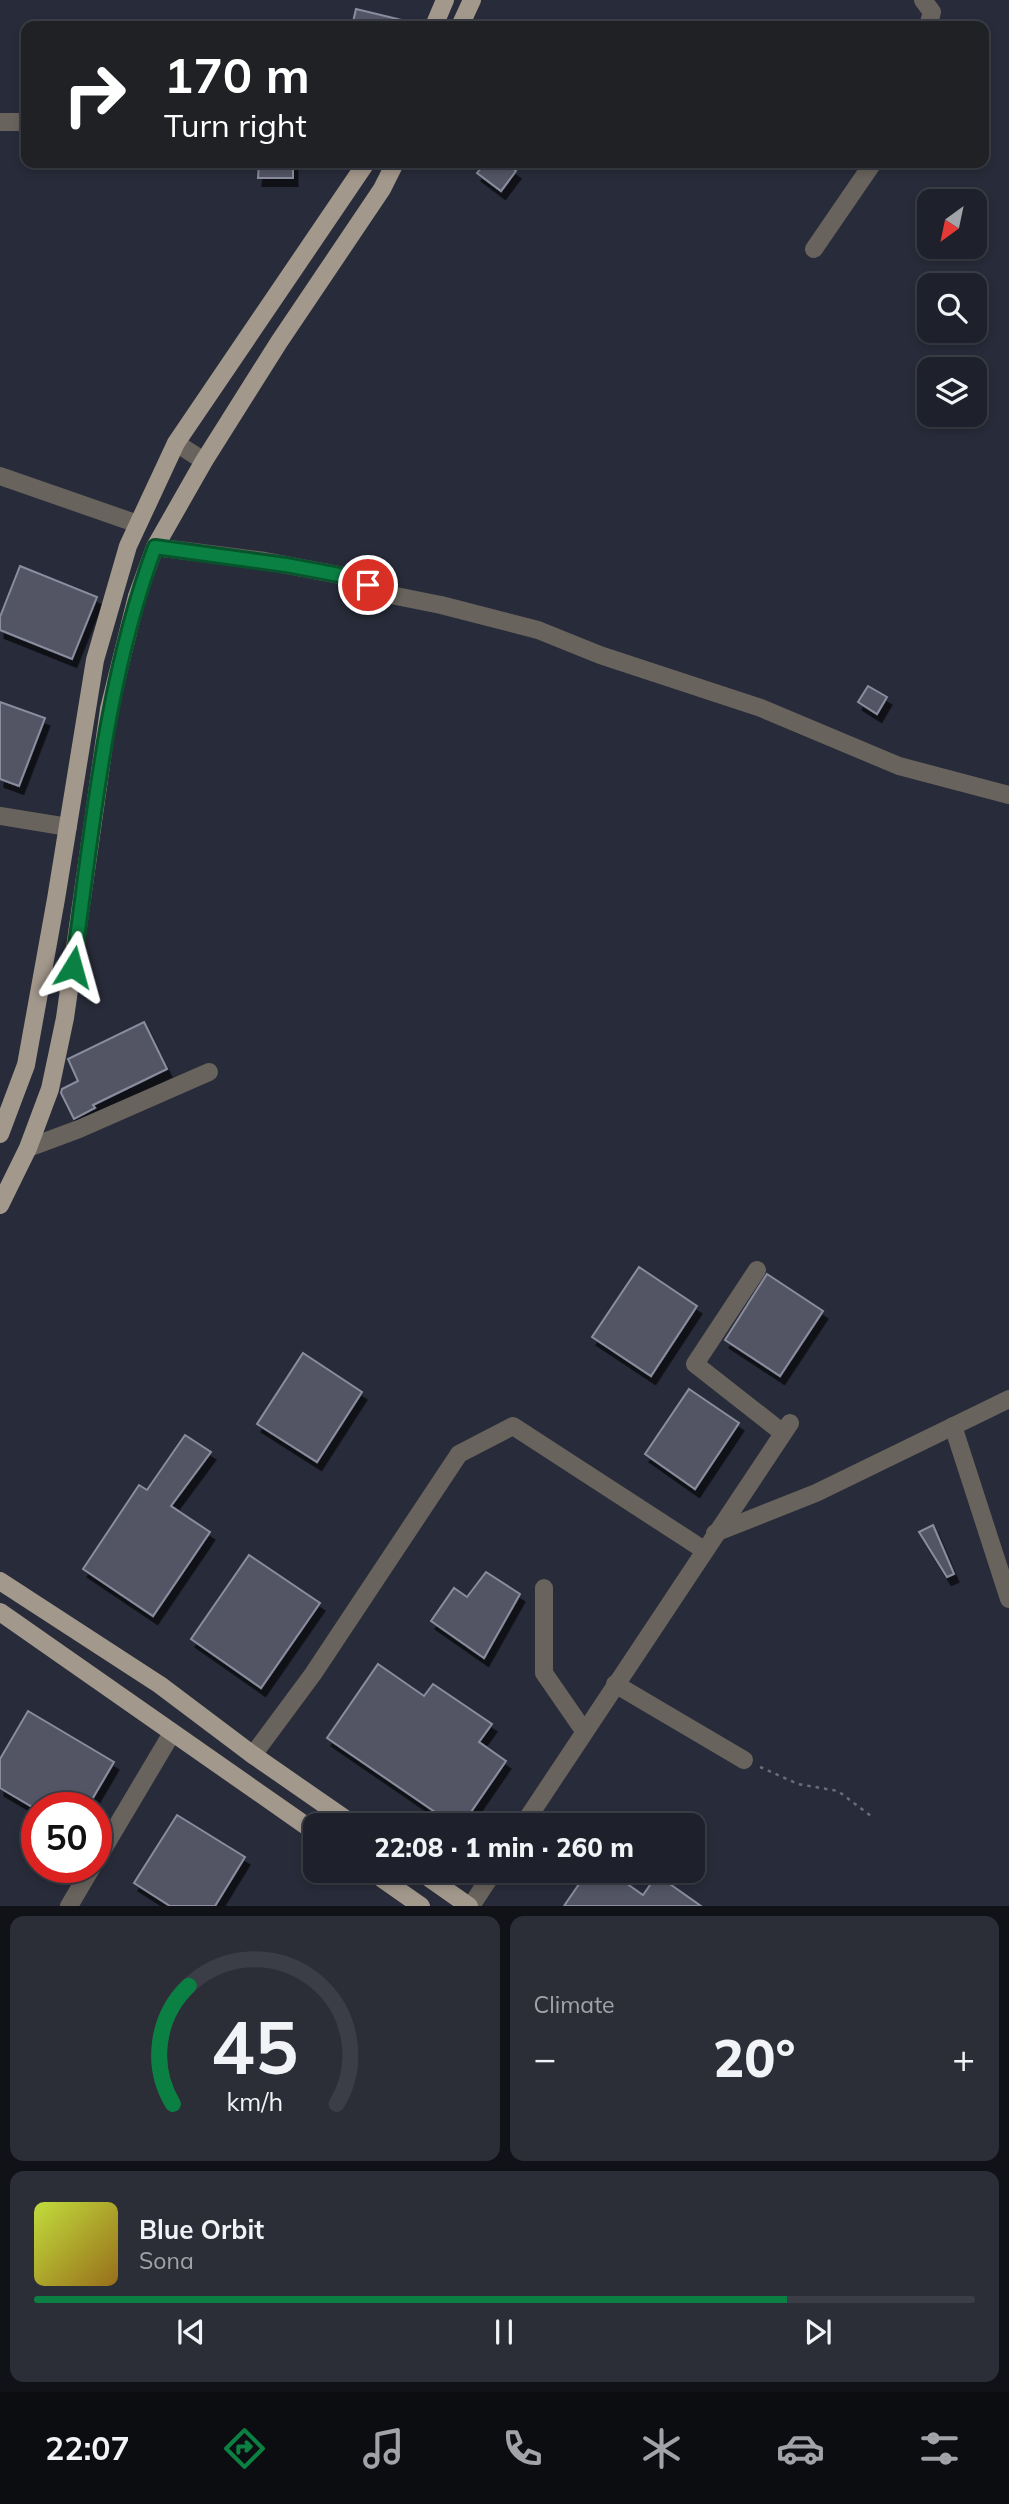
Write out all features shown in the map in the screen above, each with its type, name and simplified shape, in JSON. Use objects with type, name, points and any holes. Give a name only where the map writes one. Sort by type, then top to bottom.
[{"type":"main road","points":[[436,21],[445,0]]},
{"type":"main road","points":[[462,21],[472,0]]},
{"type":"main road","points":[[0,1134],[26,1065],[95,660],[128,546],[176,443],[363,168]]},
{"type":"main road","points":[[0,1205],[28,1148],[50,1088],[65,1018],[110,709],[136,596],[155,547],[204,461],[279,342],[382,189],[392,168]]},
{"type":"main road","points":[[0,1581],[160,1685],[253,1755],[337,1813]]},
{"type":"main road","points":[[0,1612],[303,1824]]},
{"type":"main road","points":[[387,1883],[421,1906]]},
{"type":"main road","points":[[436,1883],[470,1906]]},
{"type":"street","points":[[923,0],[932,12],[929,21]]},
{"type":"street","points":[[0,122],[21,122]]},
{"type":"street","points":[[814,249],[870,168]]},
{"type":"street","points":[[176,443],[204,461]]},
{"type":"street","points":[[0,476],[138,524]]},
{"type":"street","points":[[155,547],[265,561],[350,577],[386,594],[442,605],[538,630],[600,656],[761,708],[899,766],[1009,795]]},
{"type":"street","points":[[0,816],[68,827]]},
{"type":"street","points":[[28,1148],[209,1072]]},
{"type":"street","points":[[531,1813],[787,1428],[695,1364],[757,1270]]},
{"type":"street","points":[[715,1533],[816,1493],[1009,1399]]},
{"type":"street","points":[[253,1755],[313,1674],[459,1454],[513,1426],[704,1550]]},
{"type":"street","points":[[953,1426],[1009,1599]]},
{"type":"street","points":[[544,1588],[544,1673],[584,1731]]},
{"type":"street","points":[[615,1684],[744,1760]]},
{"type":"street","points":[[112,1834],[172,1733]]},
{"type":"street","points":[[69,1906],[83,1883]]},
{"type":"street","points":[[470,1906],[486,1883]]},
{"type":"path","points":[[744,1760],[798,1784],[838,1791],[871,1816]]},
{"type":"building","points":[[356,9],[406,21],[353,21]]},
{"type":"building","points":[[259,168],[293,168],[293,178],[258,178]]},
{"type":"building","points":[[481,168],[512,168],[516,171],[501,191],[477,173]]},
{"type":"building","points":[[20,566],[97,597],[72,659],[0,630],[0,617]]},
{"type":"building","points":[[868,686],[887,697],[877,714],[858,702]]},
{"type":"building","points":[[0,702],[45,718],[19,786],[0,779]]},
{"type":"building","points":[[144,1022],[167,1069],[93,1105],[95,1108],[74,1119],[61,1093],[62,1089],[78,1081],[68,1059]]},
{"type":"building","points":[[639,1267],[697,1306],[651,1376],[592,1337]]},
{"type":"building","points":[[767,1274],[823,1311],[780,1376],[725,1340]]},
{"type":"building","points":[[303,1353],[362,1392],[317,1462],[257,1424]]},
{"type":"building","points":[[689,1389],[739,1423],[695,1489],[645,1454]]},
{"type":"building","points":[[185,1435],[211,1452],[171,1506],[210,1532],[153,1616],[83,1569],[139,1485],[147,1490]]},
{"type":"building","points":[[933,1525],[954,1574],[947,1577],[919,1532]]},
{"type":"building","points":[[249,1555],[320,1603],[261,1688],[191,1639]]},
{"type":"building","points":[[486,1572],[520,1594],[484,1658],[431,1621],[454,1588],[467,1597]]},
{"type":"building","points":[[378,1664],[424,1696],[433,1684],[492,1724],[479,1742],[506,1761],[470,1813],[436,1813],[327,1738]]},
{"type":"building","points":[[28,1711],[114,1762],[96,1792],[21,1792],[21,1800],[0,1788],[0,1759]]},
{"type":"building","points":[[177,1815],[245,1857],[215,1906],[170,1906],[134,1883]]},
{"type":"building","points":[[580,1883],[626,1883],[643,1895],[651,1883],[668,1883],[701,1906],[564,1906]]},
{"type":"route","points":[[73,967],[110,709],[136,596],[155,547],[265,561],[350,577],[368,585]]}]
